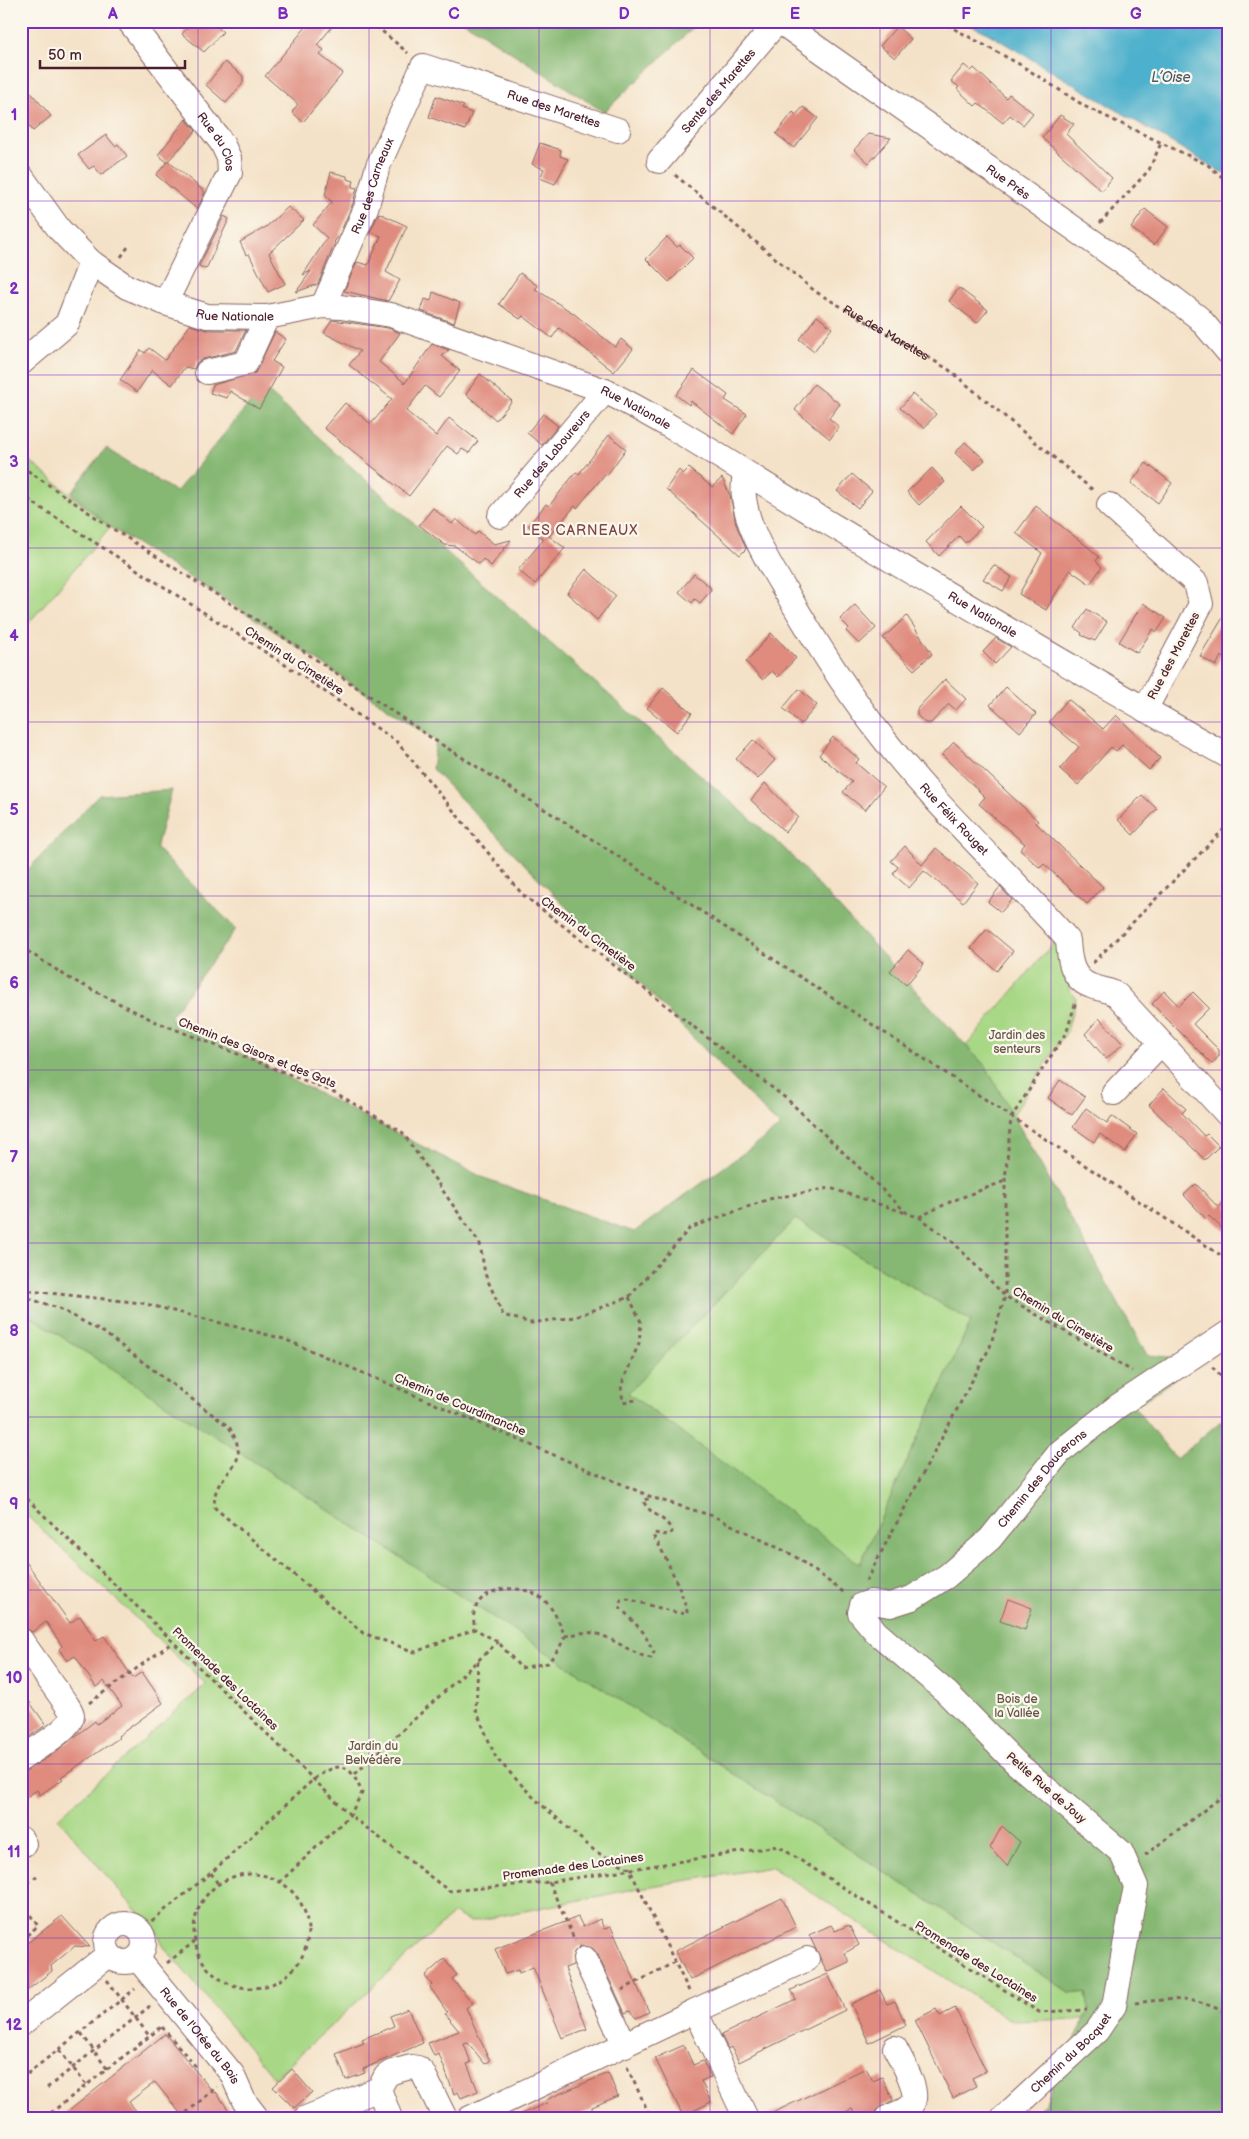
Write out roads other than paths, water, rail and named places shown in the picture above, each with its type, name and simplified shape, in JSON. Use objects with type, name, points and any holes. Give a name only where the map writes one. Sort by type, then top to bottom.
[{"type":"street","name":"Rue du Clos","points":[[130,21],[222,143],[229,158],[230,173],[165,303]]},
{"type":"street","name":"Sente des Marettes","points":[[659,161],[779,21]]},
{"type":"street","name":"Rue Prés","points":[[779,21],[1193,313],[1228,352]]},
{"type":"street","name":"Rue des Marettes","points":[[423,66],[618,130]]},
{"type":"street","name":"Rue des Carneaux","points":[[323,306],[366,208],[378,166],[423,66]]},
{"type":"street","name":"Rue Nationale","points":[[21,176],[58,229],[91,262],[128,287],[165,303],[208,316],[267,317],[323,306],[391,315],[605,391],[638,408],[745,474],[1146,710],[1228,756]]},
{"type":"street","points":[[21,363],[67,324],[91,262]]},
{"type":"street","points":[[207,372],[246,363],[267,317]]},
{"type":"street","name":"Rue des Laboureurs","points":[[500,516],[605,391]]},
{"type":"street","name":"Rue Félix Rouget","points":[[745,474],[743,502],[764,556],[846,686],[886,742],[941,806],[1068,940],[1069,957],[1072,968],[1078,977],[1090,986],[1108,989],[1117,995],[1160,1044]]},
{"type":"street","name":"Rue des Marettes","points":[[1110,505],[1196,583],[1201,604],[1146,710]]},
{"type":"street","points":[[1114,1093],[1160,1044],[1228,1115]]},
{"type":"street","name":"Chemin des Doucerons","points":[[860,1613],[862,1605],[872,1602],[890,1605],[912,1598],[947,1576],[990,1539],[1060,1452],[1118,1406],[1228,1333]]},
{"type":"street","name":"Petite Rue de Jouy","points":[[860,1613],[876,1632],[946,1692],[1016,1763],[1121,1852],[1136,1886],[1114,2006]]},
{"type":"street","points":[[21,1640],[67,1705],[72,1716],[71,1721],[62,1730],[21,1758]]},
{"type":"street","points":[[21,2024],[106,1964],[130,1962],[137,1958],[144,1942],[139,1931],[127,1924],[113,1928],[106,1940],[106,1964]]},
{"type":"street","name":"Rue de l'Orée du Bois","points":[[137,1958],[232,2074],[244,2101],[256,2118]]},
{"type":"street","points":[[585,1959],[604,2000],[621,2047]]},
{"type":"street","points":[[470,2118],[807,1959]]},
{"type":"street","name":"Chemin du Bocquet","points":[[1003,2118],[1097,2031],[1114,2006]]},
{"type":"street","points":[[696,2011],[746,2118]]},
{"type":"street","points":[[887,2118],[906,2109],[913,2102],[915,2092],[895,2048]]},
{"type":"street","points":[[306,2118],[379,2089],[386,2076],[392,2072],[412,2067],[418,2068],[423,2073],[445,2118]]},
{"type":"street","points":[[379,2089],[390,2118]]},
{"type":"water","name":"L’Oise","points":[[961,21],[1228,21],[1228,176],[984,31]]},
{"type":"district","name":"LES CARNEAUX","points":[[580,530]]},
{"type":"park label","name":"Jardin des senteurs","points":[[1017,1042]]},
{"type":"park label","name":"Bois de la Vallée","points":[[1017,1706]]},
{"type":"park label","name":"Jardin du Belvédère","points":[[373,1753]]}]
